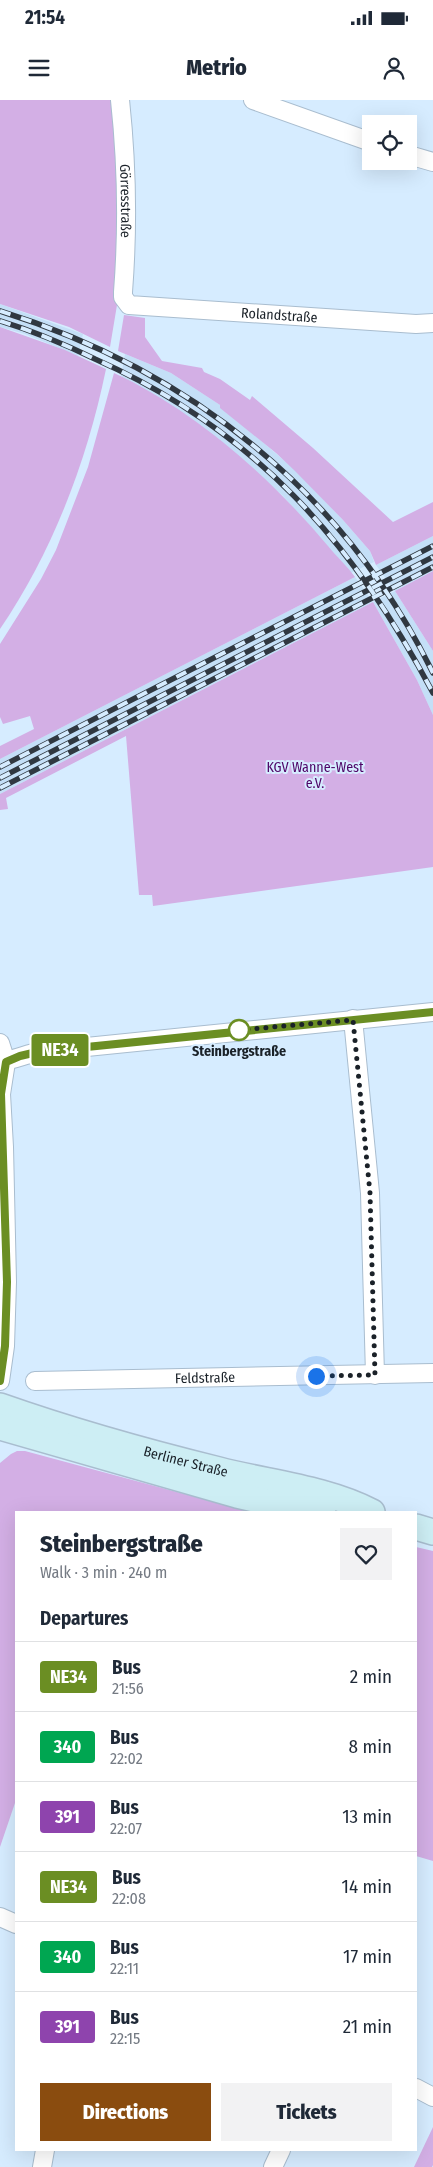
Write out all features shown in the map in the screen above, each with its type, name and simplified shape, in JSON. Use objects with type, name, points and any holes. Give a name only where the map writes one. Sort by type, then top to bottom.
[{"type":"main road","name":"Berliner Straße","points":[[0,1406],[39,1420],[218,1470],[318,1493],[358,1505],[370,1511]]},
{"type":"main road","name":"Berliner Straße","points":[[0,1427],[237,1495],[284,1506],[316,1511]]},
{"type":"main road","points":[[417,1527],[433,1532]]},
{"type":"street","name":"Görresstraße","points":[[120,100],[127,178],[123,292],[125,302]]},
{"type":"street","points":[[253,100],[362,139]]},
{"type":"street","points":[[417,157],[433,162]]},
{"type":"street","name":"Rolandstraße","points":[[125,302],[134,306],[416,324],[433,323]]},
{"type":"street","points":[[3,1061],[37,1052],[433,1012]]},
{"type":"street","points":[[353,1020],[370,1193],[375,1375]]},
{"type":"street","points":[[0,1043],[3,1061],[1,1094],[7,1282],[5,1346],[0,1380]]},
{"type":"street","name":"Feldstraße","points":[[35,1382],[433,1374]]},
{"type":"street","points":[[0,1917],[15,1924]]},
{"type":"street","points":[[417,2088],[433,2096]]},
{"type":"street","points":[[42,2167],[45,2151]]},
{"type":"street","points":[[273,2167],[281,2151]]},
{"type":"shaded area","points":[[0,304],[83,334],[78,356],[25,334],[0,327]]},
{"type":"shaded area","points":[[125,354],[171,373],[220,405],[296,471],[370,551],[374,562],[351,573],[282,495],[204,428],[121,376]]},
{"type":"shaded area","points":[[433,536],[433,571],[395,591],[376,565]]},
{"type":"shaded area","points":[[355,577],[373,602],[0,794],[0,759]]},
{"type":"shaded area","points":[[395,591],[433,651],[433,715],[417,680],[373,602]]},
{"type":"green space","points":[[0,100],[113,100],[120,187],[115,298],[117,305],[110,347],[69,327],[0,304]]},
{"type":"green space","points":[[124,315],[145,318],[145,337],[162,361],[202,368],[204,372],[220,379],[250,400],[252,396],[313,448],[393,522],[433,502],[433,536],[376,565],[370,551],[343,520],[276,453],[220,408],[220,405],[171,373],[118,351]]},
{"type":"green space","points":[[0,327],[65,350],[106,369],[89,437],[66,504],[36,568],[0,629]]},
{"type":"green space","points":[[114,373],[174,406],[230,448],[282,495],[355,577],[0,759],[0,746],[34,729],[30,716],[3,724],[0,717],[0,644],[41,579],[56,550],[88,467]]},
{"type":"green space","points":[[433,571],[433,651],[395,591]]},
{"type":"green space","name":"KGV Wanne-West e.V.","points":[[373,602],[417,680],[433,715],[433,867],[153,906],[152,895],[139,895],[126,736],[6,798],[8,809],[0,810],[0,794]]},
{"type":"green space","points":[[17,1451],[25,1451],[247,1511],[15,1511],[15,1803],[0,1847],[0,1463]]},
{"type":"green space","points":[[417,1547],[433,1551],[433,1861],[417,1856]]},
{"type":"green space","points":[[433,2127],[433,2165],[432,2167],[414,2167]]},
{"type":"railway","points":[[0,311],[70,336],[135,367],[197,404],[255,447],[307,495],[355,549],[397,608],[433,673]]},
{"type":"railway","points":[[0,321],[72,348],[152,388],[204,420],[251,456],[294,496],[333,539],[369,587],[402,638],[433,693]]},
{"type":"railway","points":[[0,767],[433,546]]},
{"type":"railway","points":[[0,778],[433,557]]},
{"type":"railway","points":[[0,788],[433,567]]},
{"type":"bus line","name":"NE34","points":[[0,1381],[5,1346],[7,1282],[1,1094],[6,1062],[37,1052],[177,1036],[433,1012]]},
{"type":"place","name":"Steinbergstraße","points":[[239,1030]]},
{"type":"route","points":[[239,1030],[353,1020],[370,1193],[375,1375],[316,1376]]}]
